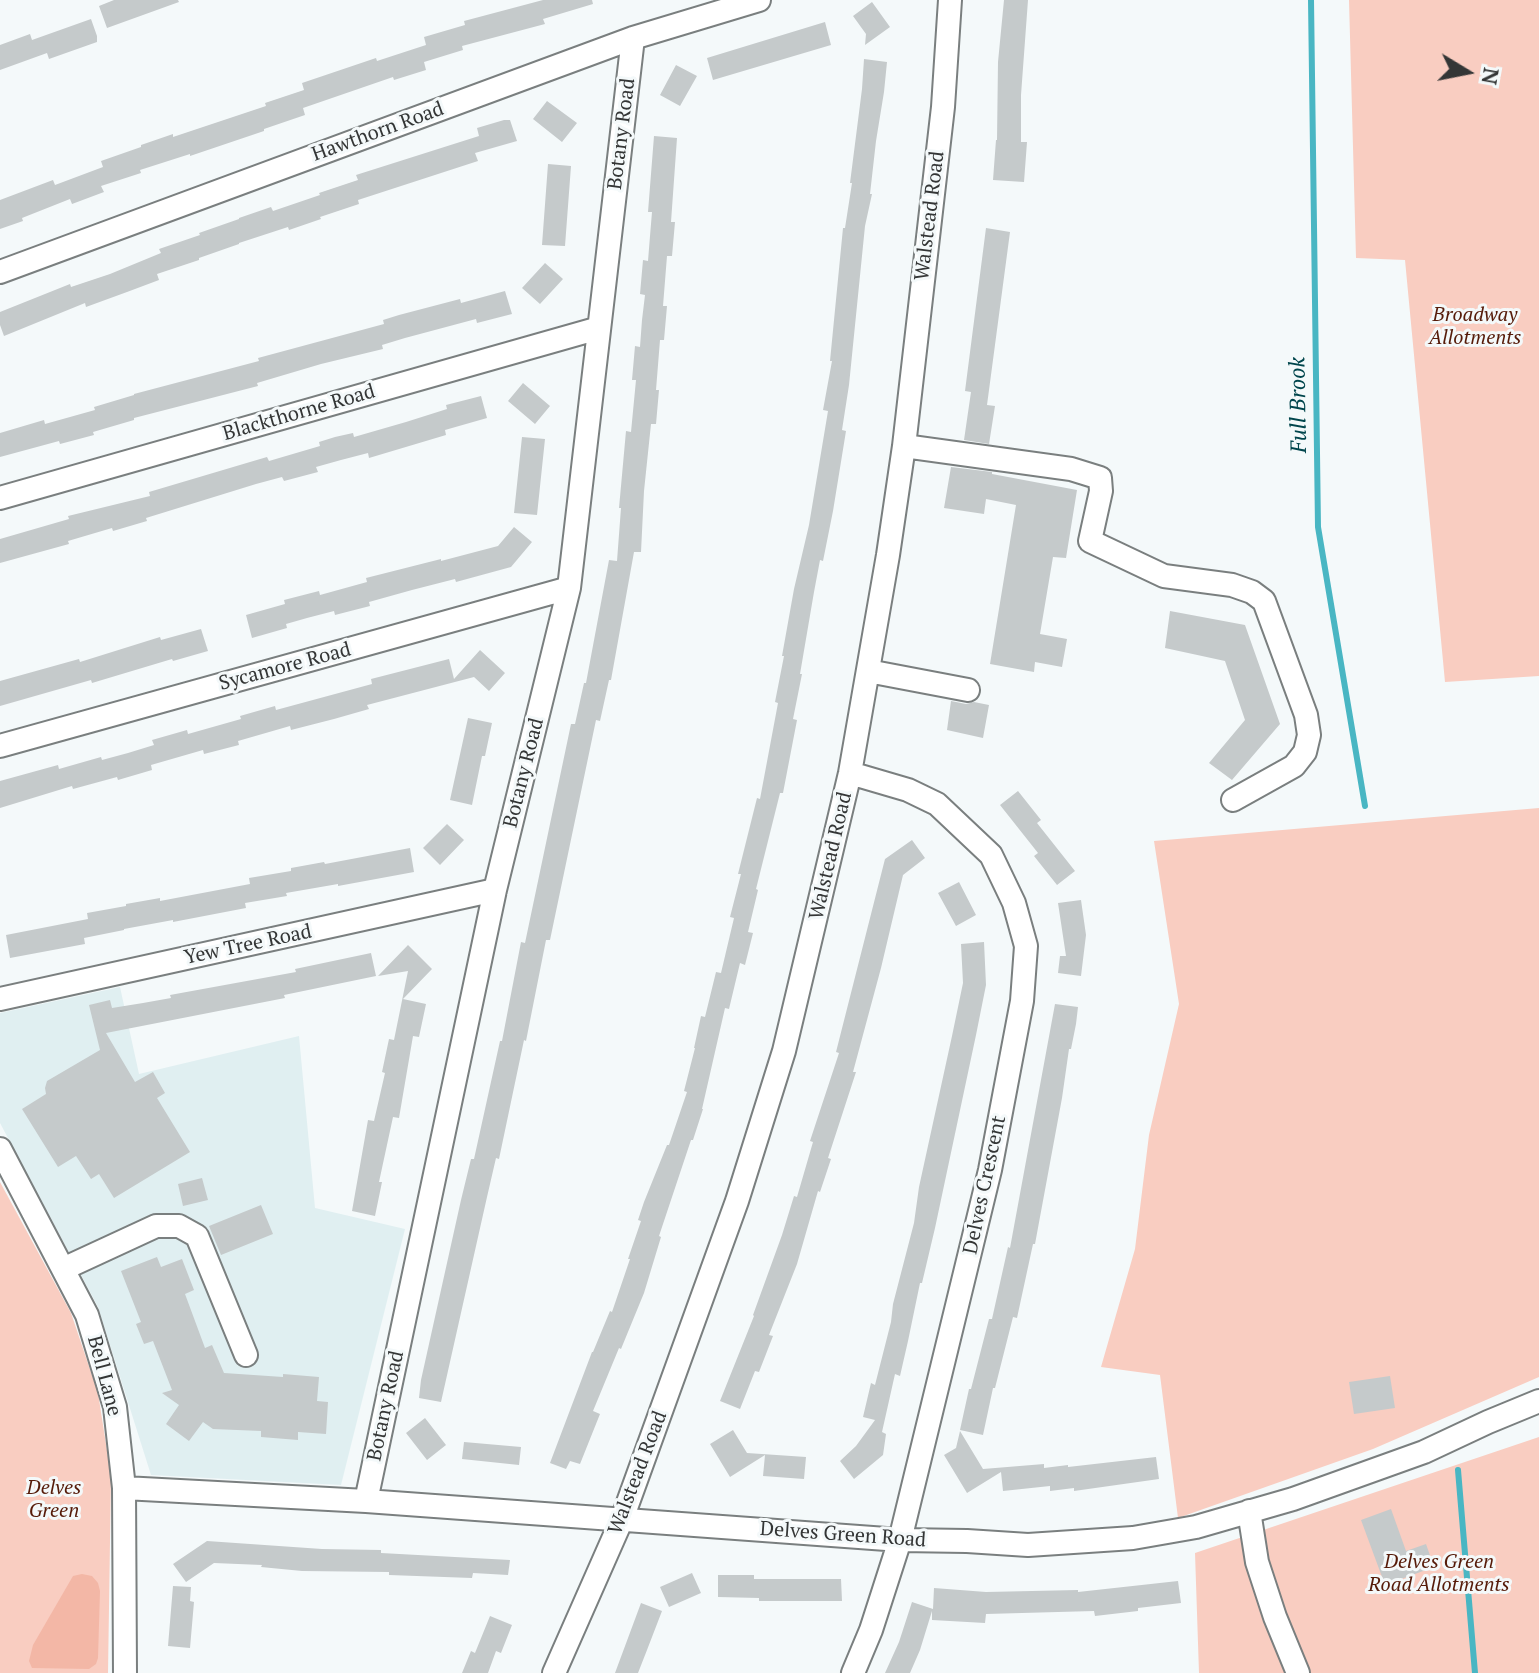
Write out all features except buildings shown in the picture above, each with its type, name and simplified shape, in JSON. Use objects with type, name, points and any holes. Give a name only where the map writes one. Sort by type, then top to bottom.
[{"type":"street","name":"Hawthorn Road","points":[[0,272],[633,38],[759,0]]},
{"type":"street","name":"Walstead Road","points":[[554,1673],[622,1519],[737,1201],[784,1051],[850,773],[904,446],[943,107],[950,0]]},
{"type":"street","name":"Botany Road","points":[[366,1501],[495,890],[569,588],[633,38]]},
{"type":"street","name":"Blackthorne Road","points":[[0,498],[599,328]]},
{"type":"street","points":[[904,446],[1071,469],[1100,478],[1101,491],[1090,541],[1164,576],[1232,585],[1252,592],[1264,601],[1306,715],[1309,735],[1305,752],[1294,766],[1233,800]]},
{"type":"street","name":"Sycamore Road","points":[[0,746],[569,588]]},
{"type":"street","points":[[868,671],[968,690]]},
{"type":"street","name":"Delves Crescent","points":[[850,773],[908,790],[937,804],[991,855],[1014,903],[1026,946],[1022,1001],[990,1170],[900,1540],[871,1630],[853,1673]]},
{"type":"street","name":"Yew Tree Road","points":[[0,999],[495,890]]},
{"type":"street","name":"Bell Lane","points":[[0,1149],[87,1315],[115,1407],[124,1488],[125,1673]]},
{"type":"street","points":[[63,1269],[156,1226],[179,1226],[197,1236],[246,1355]]},
{"type":"street","name":"Delves Green Road","points":[[124,1488],[366,1501],[900,1540],[1028,1545],[1133,1538],[1196,1527],[1293,1499],[1424,1452],[1539,1401]]},
{"type":"street","points":[[1249,1511],[1257,1562],[1298,1673]]},
{"type":"shaded area","points":[[120,987],[139,1074],[299,1036],[315,1208],[405,1229],[341,1485],[151,1475],[98,1307],[0,1123],[0,1013]]},
{"type":"shaded area","points":[[73,1576],[92,1576],[100,1591],[96,1664],[89,1669],[32,1668],[29,1661],[33,1645]]},
{"type":"green space","name":"Broadway Allotments","points":[[1349,0],[1539,0],[1539,676],[1445,682],[1405,260],[1356,258]]},
{"type":"green space","points":[[1539,808],[1539,1377],[1373,1449],[1178,1518],[1160,1375],[1101,1367],[1135,1249],[1149,1135],[1179,1004],[1154,841]]},
{"type":"green space","name":"Delves Green","points":[[0,1182],[71,1313],[98,1393],[111,1476],[108,1673],[0,1673]]},
{"type":"green space","name":"Delves Green Road Allotments","points":[[1539,1437],[1539,1673],[1199,1673],[1195,1553]]},
{"type":"waterway","name":"Full Brook","points":[[1311,0],[1318,527],[1365,806]]},
{"type":"waterway","name":"Full Brook","points":[[1458,1470],[1475,1673]]}]
